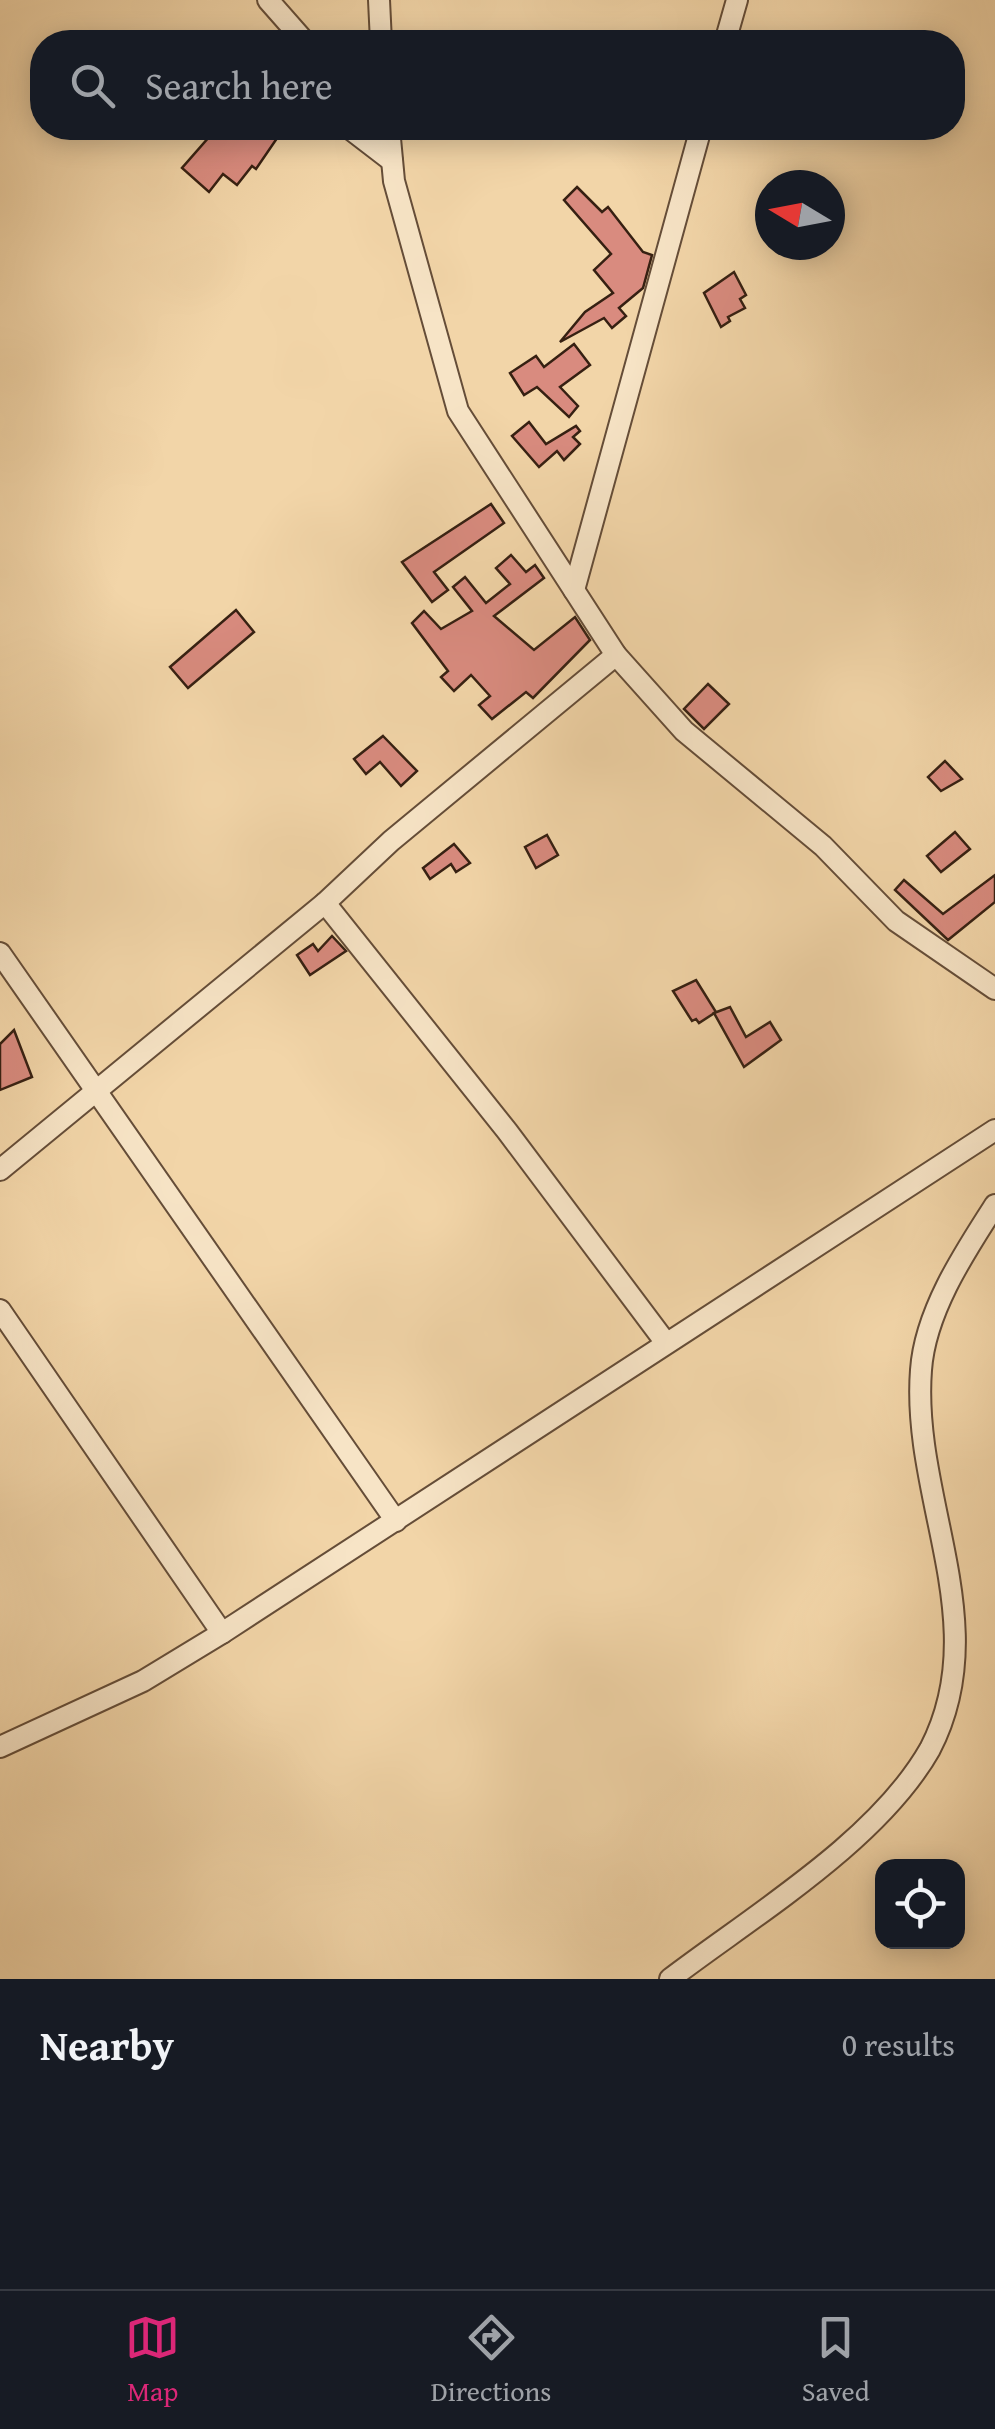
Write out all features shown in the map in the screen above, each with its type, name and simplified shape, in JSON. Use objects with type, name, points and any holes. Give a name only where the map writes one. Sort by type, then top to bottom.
[{"type":"street","points":[[268,0],[294,30]]},
{"type":"street","points":[[379,0],[380,30]]},
{"type":"street","points":[[728,30],[737,0]]},
{"type":"street","points":[[388,140],[458,410],[616,655],[684,731],[824,846],[896,921],[995,990]]},
{"type":"street","points":[[574,590],[698,140]]},
{"type":"street","points":[[0,1170],[325,903],[392,841],[616,655]]},
{"type":"street","points":[[325,903],[507,1130],[666,1343]]},
{"type":"street","points":[[0,953],[396,1522]]},
{"type":"street","points":[[1,1744],[143,1681],[222,1633],[995,1130]]},
{"type":"street","points":[[670,1979],[834,1854],[906,1786],[945,1719],[954,1687],[958,1604],[922,1422],[921,1370],[935,1313],[995,1205]]},
{"type":"street","points":[[0,1310],[222,1633]]},
{"type":"building","points":[[206,140],[276,140],[256,169],[252,166],[237,185],[223,174],[209,192],[182,168]]},
{"type":"building","points":[[577,187],[602,212],[608,207],[643,252],[652,255],[643,288],[619,308],[626,316],[612,328],[604,318],[560,342],[585,312],[613,293],[594,270],[611,254],[564,200]]},
{"type":"building","points":[[734,272],[746,295],[740,299],[745,308],[728,317],[730,321],[721,327],[704,293]]},
{"type":"building","points":[[574,344],[590,365],[560,387],[578,406],[569,417],[537,387],[524,395],[510,373],[536,356],[544,367]]},
{"type":"building","points":[[529,422],[546,444],[576,426],[580,431],[573,437],[580,444],[564,460],[557,451],[539,467],[512,436]]},
{"type":"building","points":[[491,504],[504,523],[434,572],[448,590],[432,602],[402,562]]},
{"type":"building","points":[[511,555],[526,572],[535,565],[544,578],[494,616],[534,650],[575,617],[590,640],[533,698],[526,692],[492,719],[479,705],[490,696],[471,675],[454,691],[441,677],[448,671],[412,623],[424,611],[441,629],[472,611],[453,587],[465,577],[486,603],[510,584],[496,568]]},
{"type":"building","points":[[236,610],[254,632],[188,688],[170,667]]},
{"type":"building","points":[[708,684],[729,704],[704,729],[684,709]]},
{"type":"building","points":[[383,736],[417,771],[401,786],[380,762],[366,774],[354,759]]},
{"type":"building","points":[[945,761],[962,779],[941,791],[928,777]]},
{"type":"building","points":[[955,832],[970,849],[941,872],[927,856]]},
{"type":"building","points":[[547,835],[558,855],[536,868],[525,847]]},
{"type":"building","points":[[454,844],[470,863],[456,872],[451,864],[430,879],[423,868]]},
{"type":"building","points":[[995,875],[995,902],[948,940],[895,890],[904,880],[943,914]]},
{"type":"building","points":[[332,936],[346,951],[310,975],[297,955],[313,944],[318,951]]},
{"type":"building","points":[[696,980],[716,1012],[699,1023],[696,1019],[692,1021],[673,991]]},
{"type":"building","points":[[730,1007],[746,1037],[770,1022],[781,1040],[744,1067],[714,1013]]},
{"type":"building","points":[[14,1030],[32,1077],[0,1090],[0,1044]]}]
